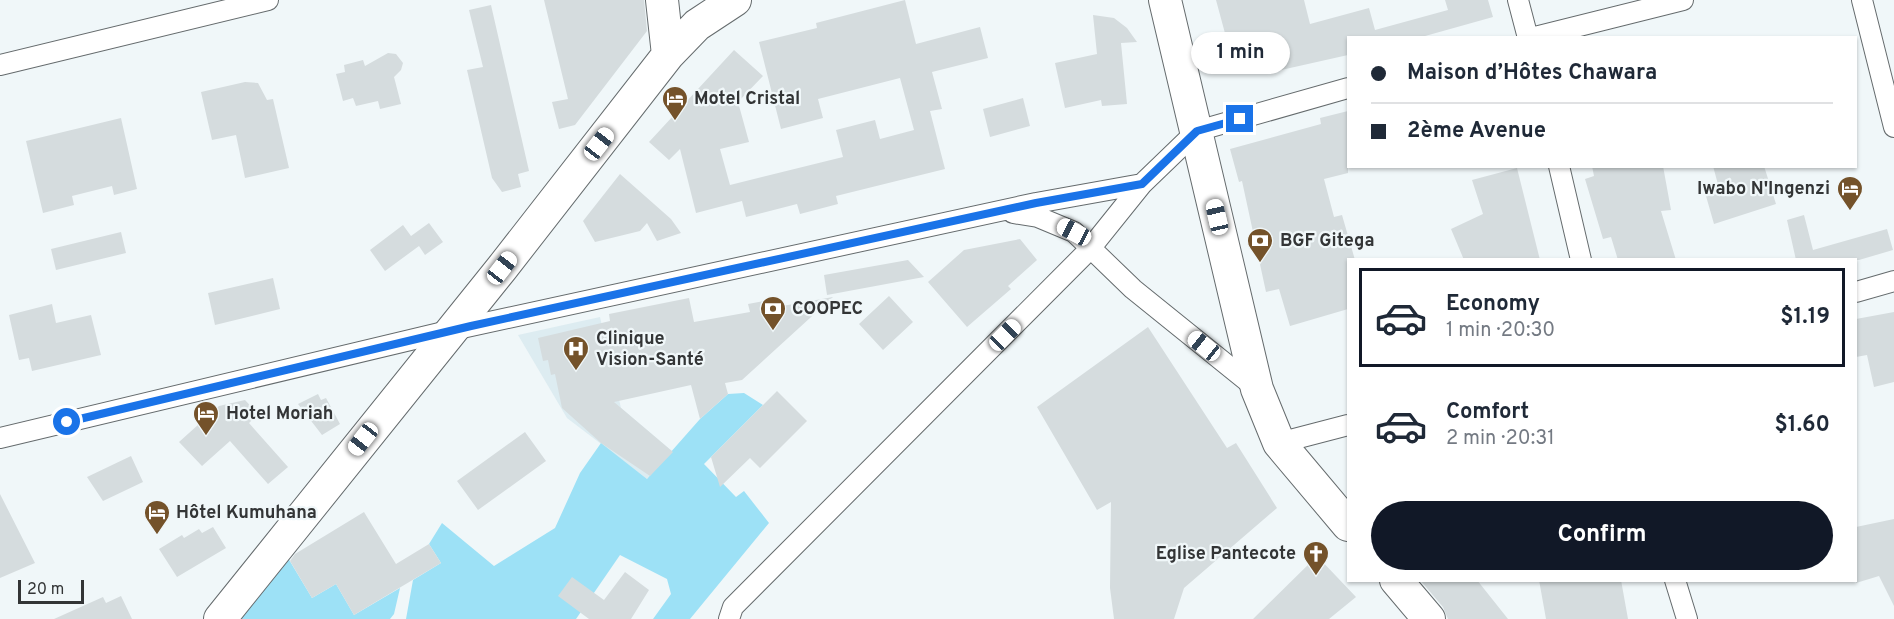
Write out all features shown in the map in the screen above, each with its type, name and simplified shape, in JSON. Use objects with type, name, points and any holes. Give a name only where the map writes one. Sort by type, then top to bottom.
[{"type":"main road","points":[[662,0],[668,55]]},
{"type":"main road","points":[[220,619],[668,55],[697,25],[735,0]]},
{"type":"main road","points":[[1165,0],[1257,389],[1280,442],[1347,524]]},
{"type":"main road","points":[[1398,582],[1429,619]]},
{"type":"street","points":[[0,64],[268,0]]},
{"type":"street","points":[[1518,0],[1528,36]]},
{"type":"street","points":[[1537,36],[1683,0]]},
{"type":"street","points":[[1862,0],[1894,127]]},
{"type":"street","points":[[729,615],[1089,250],[1142,184],[1197,131],[1347,88]]},
{"type":"street","points":[[1559,168],[1581,258]]},
{"type":"street","points":[[0,438],[448,331],[1036,203],[1142,184]]},
{"type":"street","points":[[977,217],[1010,213],[1038,217],[1074,232],[1089,250],[1133,289],[1257,389]]},
{"type":"street","points":[[1857,292],[1894,281]]},
{"type":"street","points":[[1280,442],[1347,425]]},
{"type":"street","points":[[1676,582],[1687,619]]},
{"type":"shaded area","name":"Clinique Vision-Santé","points":[[600,317],[621,408],[673,452],[647,479],[567,418],[518,335]]},
{"type":"shaded area","points":[[744,393],[763,405],[704,464],[736,497],[744,491],[769,523],[690,619],[653,619],[671,594],[667,579],[620,555],[576,619],[406,619],[413,580],[441,563],[429,544],[442,523],[494,566],[555,528],[580,473],[601,443],[647,479],[700,419],[728,394]]},
{"type":"shaded area","points":[[288,558],[312,598],[336,584],[354,615],[400,588],[394,614],[390,619],[239,619]]},
{"type":"building","points":[[544,0],[644,0],[647,31],[575,125],[559,129],[552,102],[568,99]]},
{"type":"building","points":[[905,0],[916,44],[980,27],[988,58],[932,72],[942,109],[930,111],[945,169],[836,196],[838,204],[800,214],[797,204],[746,217],[742,201],[696,213],[680,149],[669,160],[649,142],[734,50],[763,76],[738,102],[749,142],[720,149],[730,185],[843,157],[836,130],[875,120],[880,139],[914,130],[900,78],[818,99],[823,118],[781,129],[759,42],[817,28],[816,23]]},
{"type":"building","points":[[1216,0],[1304,0],[1310,24],[1369,8],[1375,30],[1448,10],[1445,0],[1488,0],[1493,17],[1425,36],[1347,36],[1347,55],[1268,73],[1266,66],[1236,74]]},
{"type":"building","points":[[491,5],[529,171],[518,174],[521,187],[502,192],[492,178],[467,70],[483,67],[469,10]]},
{"type":"building","points":[[1093,15],[1114,18],[1127,28],[1137,42],[1121,43],[1127,104],[1102,106],[1101,100],[1065,108],[1055,63],[1097,54]]},
{"type":"building","points":[[388,53],[396,54],[403,63],[401,70],[394,77],[401,104],[380,109],[378,101],[356,106],[353,98],[343,101],[336,74],[345,72],[344,65],[363,60],[365,66]]},
{"type":"building","points":[[245,82],[258,83],[267,100],[273,99],[289,168],[245,178],[236,135],[212,140],[201,92]]},
{"type":"building","points":[[1023,98],[1030,126],[990,137],[983,109]]},
{"type":"building","points":[[1347,111],[1348,173],[1324,179],[1334,217],[1342,215],[1354,258],[1347,258],[1347,309],[1290,326],[1279,289],[1266,292],[1242,181],[1239,182],[1230,149],[1321,124],[1320,118]]},
{"type":"building","points":[[121,118],[137,189],[114,195],[112,186],[72,196],[74,205],[43,213],[26,141]]},
{"type":"building","points":[[1517,168],[1540,258],[1463,258],[1451,229],[1483,214],[1472,180]]},
{"type":"building","points":[[1592,168],[1663,168],[1671,210],[1661,211],[1675,258],[1617,258],[1611,237],[1603,239],[1585,179],[1594,176]]},
{"type":"building","points":[[1714,168],[1765,168],[1776,204],[1714,224],[1706,196],[1720,192]]},
{"type":"building","points":[[620,174],[671,219],[681,233],[657,241],[647,223],[640,231],[595,242],[583,221]]},
{"type":"building","points":[[1804,215],[1813,250],[1887,229],[1893,250],[1859,260],[1857,258],[1796,258],[1787,220]]},
{"type":"building","points":[[429,223],[443,242],[425,255],[419,246],[385,271],[370,250],[403,225],[411,236]]},
{"type":"building","points":[[121,232],[126,253],[56,270],[51,249]]},
{"type":"building","points":[[1020,239],[1037,260],[1008,286],[1011,289],[967,327],[928,282],[964,250]]},
{"type":"building","points":[[908,260],[924,277],[827,295],[824,275]]},
{"type":"building","points":[[273,278],[280,309],[215,325],[208,293]]},
{"type":"building","points":[[889,296],[913,322],[883,350],[859,324]]},
{"type":"building","points":[[833,297],[742,380],[725,383],[728,394],[700,419],[691,385],[614,402],[673,452],[650,476],[601,443],[562,408],[555,374],[551,375],[548,360],[543,361],[538,338],[610,321],[609,314],[689,298],[694,322],[750,312],[748,304],[770,300],[771,308]]},
{"type":"building","points":[[52,304],[56,323],[91,315],[101,355],[32,371],[29,358],[19,360],[9,315]]},
{"type":"building","points":[[1894,312],[1894,382],[1874,387],[1867,355],[1857,357],[1857,319]]},
{"type":"building","points":[[1148,327],[1227,448],[1236,443],[1277,508],[1184,588],[1174,619],[1114,619],[1110,588],[1111,502],[1097,510],[1037,407]]},
{"type":"building","points":[[777,391],[807,421],[760,468],[750,458],[720,487],[711,457]]},
{"type":"building","points":[[318,394],[321,400],[326,398],[340,424],[322,435],[298,404]]},
{"type":"building","points":[[245,400],[258,414],[249,423],[288,467],[268,484],[230,441],[202,466],[179,442],[219,406]]},
{"type":"building","points":[[525,432],[546,461],[478,510],[457,481]]},
{"type":"building","points":[[131,456],[143,482],[103,501],[87,477]]},
{"type":"building","points":[[0,494],[35,563],[0,578]]},
{"type":"building","points":[[364,512],[396,564],[429,544],[441,563],[354,615],[336,584],[312,598],[290,561],[295,554]]},
{"type":"building","points":[[1894,519],[1894,606],[1879,576],[1856,583],[1857,527]]},
{"type":"building","points":[[213,527],[226,548],[177,577],[159,549],[182,535],[184,538],[199,529],[202,533]]},
{"type":"building","name":"Eglise Pantecote","points":[[1317,556],[1356,597],[1329,619],[1253,619]]},
{"type":"building","points":[[625,572],[649,590],[631,619],[589,619],[558,596],[572,577],[604,600]]},
{"type":"building","points":[[1422,582],[1479,582],[1508,619],[1448,619],[1443,607]]},
{"type":"building","points":[[1539,582],[1621,582],[1628,619],[1546,619]]},
{"type":"building","points":[[121,596],[132,619],[54,619],[103,597],[106,603]]},
{"type":"place","name":"Motel Cristal","points":[[675,122]]},
{"type":"place","name":"Iwabo N'Ingenzi","points":[[1850,212]]},
{"type":"place","name":"BGF Gitega","points":[[1260,264]]},
{"type":"place","name":"COOPEC","points":[[773,332]]},
{"type":"place","name":"Clinique Vision-Santé","points":[[576,372]]},
{"type":"place","name":"Hotel Moriah","points":[[206,437]]},
{"type":"place","name":"Hôtel Kumuhana","points":[[157,536]]},
{"type":"place","name":"Eglise Pantecote","points":[[1316,577]]},
{"type":"route","points":[[67,422],[471,326],[1036,203],[1142,184],[1197,131],[1240,119]]}]
